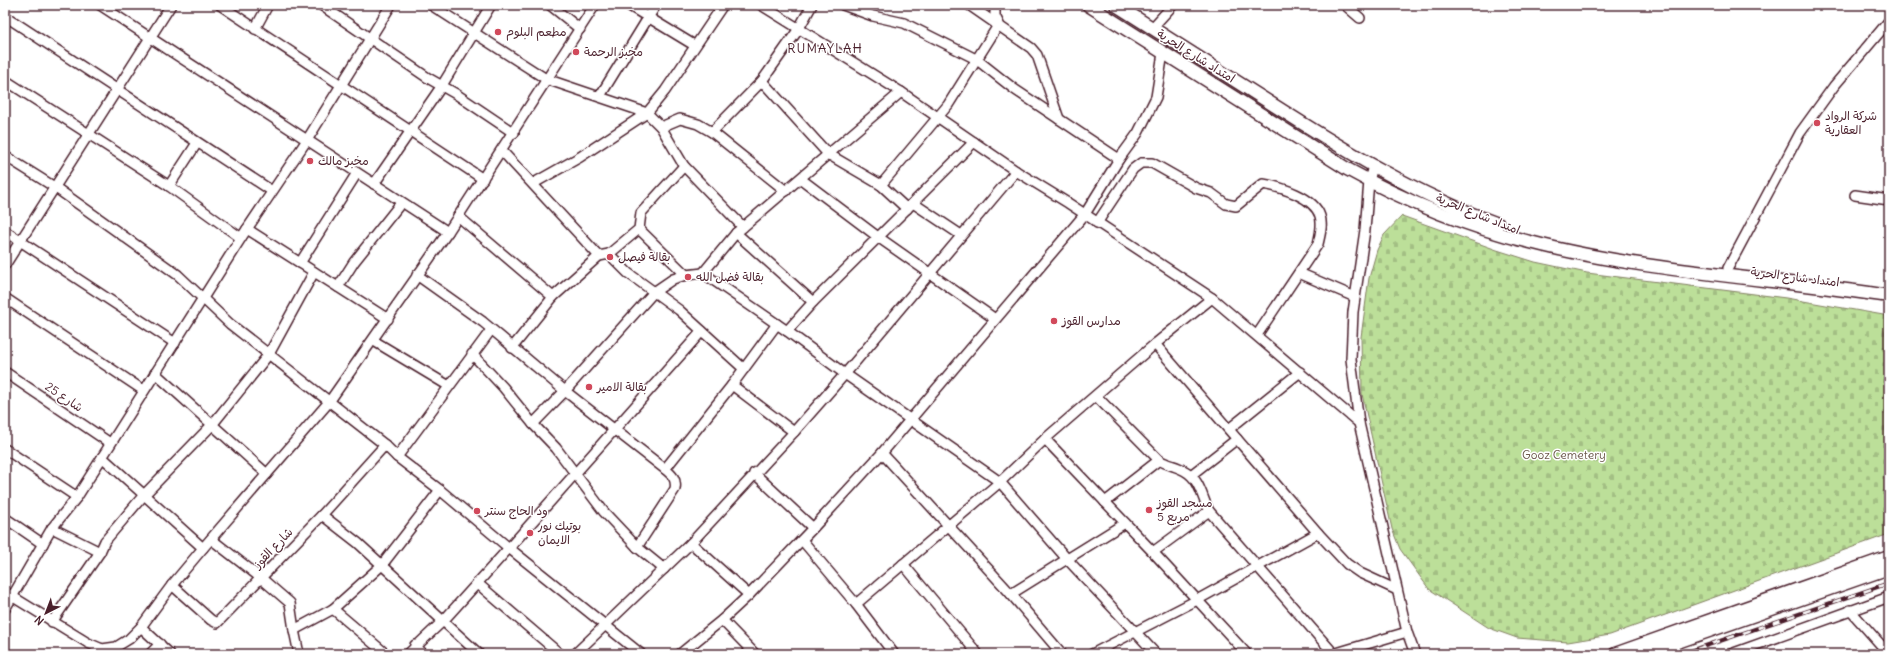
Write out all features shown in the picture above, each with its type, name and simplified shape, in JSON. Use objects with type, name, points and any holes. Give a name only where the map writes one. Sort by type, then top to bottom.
[{"type":"main road","name":"امتداد شارع الحرية","points":[[1088,5],[1347,169],[1369,181],[1487,229],[1529,242],[1601,257],[1697,272],[1889,296]]},
{"type":"main road","name":"امتداد شارع الحرية","points":[[1116,5],[1334,144],[1373,166],[1449,204],[1490,221],[1531,235],[1600,251],[1889,290]]},
{"type":"main road","points":[[1615,654],[1889,557]]},
{"type":"main road","points":[[1643,654],[1670,650],[1889,568]]},
{"type":"street","points":[[100,5],[401,203],[448,232]]},
{"type":"street","points":[[5,265],[56,188],[171,5]]},
{"type":"street","points":[[220,5],[340,86],[483,179]]},
{"type":"street","points":[[255,29],[268,5]]},
{"type":"street","points":[[321,5],[441,87],[456,94],[514,133]]},
{"type":"street","points":[[5,609],[9,594],[52,528],[77,497],[143,390],[175,343],[272,190],[307,140],[391,5]]},
{"type":"street","points":[[431,5],[546,78],[647,113],[661,127],[684,166],[740,230],[813,302]]},
{"type":"street","points":[[374,184],[441,87],[473,32],[491,5]]},
{"type":"street","points":[[550,5],[580,29]]},
{"type":"street","points":[[9,594],[88,644],[105,652],[129,639],[141,627],[172,585],[329,402],[374,341],[514,133],[546,78],[595,5]]},
{"type":"street","points":[[628,5],[694,45]]},
{"type":"street","points":[[600,96],[656,5]]},
{"type":"street","points":[[534,183],[580,157],[647,113],[665,91],[694,45],[723,5]]},
{"type":"street","points":[[761,5],[798,30],[901,92],[1016,171],[1085,214],[1212,298],[1359,423]]},
{"type":"street","points":[[712,132],[762,81],[798,30],[812,5]]},
{"type":"street","points":[[843,5],[873,16],[904,23],[976,59],[1014,88],[1118,159]]},
{"type":"street","points":[[969,5],[999,24],[1031,48],[1037,55],[1059,119]]},
{"type":"street","points":[[995,5],[995,16],[999,24]]},
{"type":"street","points":[[1152,28],[1173,5]]},
{"type":"street","points":[[1345,5],[1360,18]]},
{"type":"street","points":[[5,16],[118,89],[197,143],[272,190]]},
{"type":"street","points":[[1728,268],[1800,133],[1834,86],[1889,21]]},
{"type":"street","points":[[880,185],[938,117],[966,80],[976,59],[999,24]]},
{"type":"street","points":[[680,654],[722,620],[749,595],[802,540],[882,453],[1085,214],[1118,159],[1138,133],[1156,97],[1163,53]]},
{"type":"street","points":[[5,80],[169,186],[241,238]]},
{"type":"street","points":[[762,81],[828,154],[880,185],[910,206],[961,235]]},
{"type":"street","points":[[703,273],[740,230],[901,92]]},
{"type":"street","points":[[661,127],[680,119],[698,124],[712,132],[786,191]]},
{"type":"street","points":[[787,331],[813,302],[974,142]]},
{"type":"street","points":[[169,186],[197,143]]},
{"type":"street","points":[[502,151],[534,183],[599,256]]},
{"type":"street","points":[[5,156],[56,188],[178,275],[230,324],[385,445],[397,457],[440,490],[509,548],[641,654]]},
{"type":"street","points":[[1097,223],[1133,169],[1145,163],[1152,163],[1196,188],[1211,193],[1226,204],[1236,206],[1263,184],[1283,188],[1310,202],[1315,206],[1321,216],[1321,228],[1318,244],[1257,335]]},
{"type":"street","points":[[512,348],[553,297],[599,256],[609,254],[639,229],[641,213],[684,166]]},
{"type":"street","points":[[1373,166],[1369,181],[1365,230],[1355,297],[1350,359],[1359,423],[1407,632],[1415,654]]},
{"type":"street","points":[[575,654],[692,543],[794,432],[845,374],[1016,171]]},
{"type":"street","points":[[300,263],[357,173]]},
{"type":"street","points":[[801,179],[878,237],[995,319]]},
{"type":"street","points":[[1855,195],[1889,200]]},
{"type":"street","points":[[338,287],[354,262],[401,203]]},
{"type":"street","points":[[458,216],[553,297]]},
{"type":"street","points":[[247,229],[388,319]]},
{"type":"street","points":[[639,229],[686,275]]},
{"type":"street","points":[[5,231],[175,343]]},
{"type":"street","points":[[609,254],[628,273],[679,310],[744,369]]},
{"type":"street","points":[[52,622],[100,552],[105,541],[143,496],[212,425],[269,354],[314,272]]},
{"type":"street","points":[[533,424],[565,392],[654,292],[673,279],[686,275],[703,273],[1000,482],[1068,560],[1156,654]]},
{"type":"street","points":[[1299,273],[1355,297]]},
{"type":"street","points":[[417,275],[491,330],[565,392],[616,430],[674,478],[676,483],[675,489],[637,547]]},
{"type":"street","points":[[5,298],[143,390]]},
{"type":"street","points":[[856,604],[1000,482],[1045,439],[1154,344],[1212,298]]},
{"type":"street","points":[[665,469],[732,385],[777,324]]},
{"type":"street","points":[[397,457],[448,386],[491,330]]},
{"type":"street","points":[[408,654],[444,620],[616,430],[702,331]]},
{"type":"street","points":[[374,341],[448,386]]},
{"type":"street","points":[[1154,344],[1318,533],[1347,564],[1360,573],[1397,590]]},
{"type":"street","points":[[472,354],[556,448],[604,512],[637,547],[664,569]]},
{"type":"street","name":"شارع 25","points":[[5,372],[110,443]]},
{"type":"street","points":[[1229,429],[1300,372]]},
{"type":"street","points":[[155,373],[267,474]]},
{"type":"street","points":[[732,385],[794,432]]},
{"type":"street","points":[[1096,396],[1159,460],[1169,466],[1186,471],[1191,476],[1197,483],[1209,512],[1334,654],[1407,632]]},
{"type":"street","points":[[1045,439],[1153,552],[1247,654]]},
{"type":"street","points":[[1191,476],[1237,439]]},
{"type":"street","name":"شارع القوز","points":[[172,585],[211,620],[217,623],[322,514],[385,445]]},
{"type":"street","points":[[5,449],[77,497]]},
{"type":"street","points":[[882,453],[1011,594],[1062,654]]},
{"type":"street","points":[[102,457],[143,496],[203,548]]},
{"type":"street","points":[[1105,502],[1159,460]]},
{"type":"street","points":[[754,474],[813,528]]},
{"type":"street","points":[[294,630],[333,609],[382,566],[440,490]]},
{"type":"street","points":[[1153,552],[1209,512]]},
{"type":"street","points":[[322,514],[444,620],[479,654]]},
{"type":"street","points":[[5,518],[43,544]]},
{"type":"street","points":[[1011,594],[1068,560],[1125,523]]},
{"type":"street","points":[[52,528],[100,552]]},
{"type":"street","points":[[1092,654],[1197,600],[1318,533]]},
{"type":"street","points":[[211,539],[290,603],[299,654]]},
{"type":"street","points":[[802,540],[856,604],[894,654]]},
{"type":"street","points":[[692,543],[749,595]]},
{"type":"street","points":[[903,564],[978,654]]},
{"type":"street","points":[[477,583],[560,654]]},
{"type":"street","points":[[1730,654],[1889,597]]},
{"type":"street","points":[[333,609],[386,654]]},
{"type":"street","points":[[1850,610],[1889,654]]},
{"type":"street","points":[[722,620],[754,654]]},
{"type":"street","points":[[141,627],[170,654]]},
{"type":"street","points":[[150,654],[160,644]]},
{"type":"street","points":[[415,646],[424,654]]},
{"type":"green space","name":"Gooz Cemetery","points":[[1402,216],[1535,262],[1587,273],[1786,298],[1889,316],[1889,534],[1610,635],[1568,642],[1517,638],[1489,628],[1429,589],[1400,549],[1392,529],[1362,394],[1361,337],[1369,278],[1377,250],[1384,235]]},
{"type":"railway","points":[[1682,654],[1889,583]]},
{"type":"place","name":"مطعم البلوم","points":[[498,32]]},
{"type":"place","name":"مخبز الرحمة","points":[[576,52]]},
{"type":"place","name":"شركة الرواد العقارية","points":[[1817,123]]},
{"type":"place","name":"مخبز مالك","points":[[310,161]]},
{"type":"place","name":"بقالة فيصل","points":[[610,257]]},
{"type":"place","name":"بقالة فضل الله","points":[[688,277]]},
{"type":"place","name":"مدارس القوز","points":[[1054,321]]},
{"type":"place","name":"بقالة الامير","points":[[589,387]]},
{"type":"place","name":"مسجد القوز مربع 5","points":[[1149,510]]},
{"type":"place","name":"ود الحاج سنتر","points":[[477,511]]},
{"type":"place","name":"بوتيك نور الايمان","points":[[530,533]]},
{"type":"district","name":"RUMAYLAH","points":[[825,48]]}]
